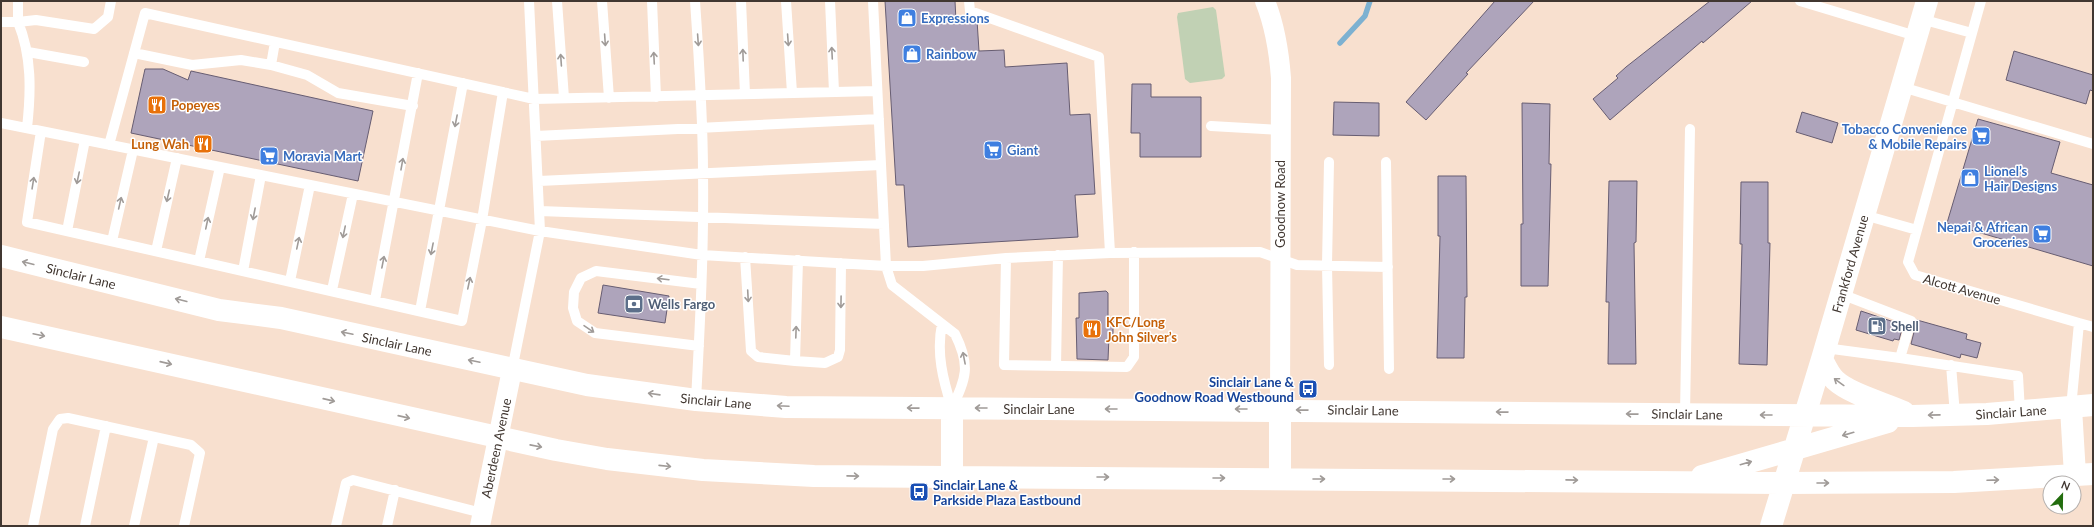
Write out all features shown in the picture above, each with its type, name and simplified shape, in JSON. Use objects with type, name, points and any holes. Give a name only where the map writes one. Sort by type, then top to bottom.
[{"type":"street","name":"Goodnow Road","points":[[1265,1],[1271,17],[1279,51],[1281,130],[1280,409]]},
{"type":"street","name":"Frankford Avenue","points":[[1771,526],[1824,353],[1921,19]]},
{"type":"street","name":"Sinclair Lane","points":[[1,256],[219,310],[281,318],[512,370],[587,385],[696,400],[786,406],[1280,409],[1912,416],[2020,412],[2093,405]]},
{"type":"street","points":[[1,327],[498,439],[607,459],[703,470],[814,476],[1280,478],[1784,483],[1954,482],[2084,475],[2072,408]]},
{"type":"street","points":[[1824,353],[1828,372],[1836,381],[1863,395],[1912,416]]},
{"type":"street","name":"Aberdeen Avenue","points":[[481,520],[512,370]]},
{"type":"street","points":[[952,408],[952,476]]},
{"type":"street","points":[[1280,409],[1280,478]]},
{"type":"street","points":[[1682,482],[1912,416]]},
{"type":"lane","points":[[18,1],[18,22],[28,52],[30,101],[27,128]]},
{"type":"lane","points":[[1,22],[36,20],[94,29],[108,17],[111,1]]},
{"type":"lane","points":[[512,370],[540,231],[539,182],[529,1]]},
{"type":"lane","points":[[557,1],[564,98]]},
{"type":"lane","points":[[602,1],[609,98]]},
{"type":"lane","points":[[652,1],[656,97]]},
{"type":"lane","points":[[695,1],[702,95],[703,175],[702,255],[696,400]]},
{"type":"lane","points":[[741,1],[745,94]]},
{"type":"lane","points":[[786,1],[792,93]]},
{"type":"lane","points":[[830,1],[834,92]]},
{"type":"lane","points":[[873,1],[886,266],[892,285],[955,334],[965,360],[965,381],[952,408]]},
{"type":"lane","points":[[969,1],[970,10],[1099,57],[1110,253]]},
{"type":"lane","points":[[1800,1],[1921,19],[1972,33]]},
{"type":"lane","name":"Alcott Avenue","points":[[1981,1],[1908,262],[1915,275],[2093,327]]},
{"type":"lane","points":[[109,144],[145,13],[534,99],[877,91]]},
{"type":"lane","points":[[271,65],[275,42]]},
{"type":"lane","points":[[28,52],[84,62]]},
{"type":"lane","points":[[134,53],[192,64],[240,60],[271,65],[307,75],[338,93],[413,106]]},
{"type":"lane","points":[[375,300],[395,202],[418,73]]},
{"type":"lane","points":[[420,311],[463,83]]},
{"type":"lane","points":[[1902,86],[2093,144]]},
{"type":"lane","points":[[41,131],[27,222],[332,290],[462,321],[482,220],[504,92]]},
{"type":"lane","points":[[536,136],[702,129],[878,119]]},
{"type":"lane","points":[[1,123],[540,231],[702,255],[886,266],[922,266],[1006,258],[1058,255],[1134,252],[1260,252],[1297,265],[1388,267]]},
{"type":"lane","points":[[1211,126],[1281,130]]},
{"type":"lane","points":[[1685,414],[1690,129]]},
{"type":"lane","points":[[66,231],[86,140]]},
{"type":"lane","points":[[112,241],[133,150]]},
{"type":"lane","points":[[156,251],[177,158]]},
{"type":"lane","points":[[1329,162],[1327,265],[1329,365]]},
{"type":"lane","points":[[1386,162],[1389,369]]},
{"type":"lane","points":[[539,182],[881,166]]},
{"type":"lane","points":[[199,261],[220,167]]},
{"type":"lane","points":[[243,271],[261,175]]},
{"type":"lane","points":[[290,281],[310,185]]},
{"type":"lane","points":[[332,290],[353,194]]},
{"type":"lane","points":[[540,211],[884,224]]},
{"type":"lane","points":[[1864,215],[1917,230]]},
{"type":"lane","points":[[1006,258],[1004,365],[1127,367],[1134,358],[1134,252]]},
{"type":"lane","points":[[1056,366],[1058,255]]},
{"type":"lane","points":[[745,257],[751,351],[758,357],[825,363],[838,357],[840,350],[841,263]]},
{"type":"lane","points":[[795,361],[798,260]]},
{"type":"lane","points":[[699,346],[595,333],[577,321],[573,308],[574,292],[581,278],[596,271],[701,284]]},
{"type":"lane","points":[[1841,294],[1911,321],[1900,358]]},
{"type":"lane","points":[[2072,408],[2079,323]]},
{"type":"lane","points":[[942,324],[939,351],[943,382],[952,408]]},
{"type":"lane","points":[[1824,353],[1900,358],[2018,376],[2020,412]]},
{"type":"lane","points":[[1951,366],[1955,415]]},
{"type":"lane","points":[[33,526],[53,429],[60,419],[68,418],[191,444],[200,453],[184,526]]},
{"type":"lane","points":[[85,526],[106,426]]},
{"type":"lane","points":[[134,526],[154,437]]},
{"type":"lane","points":[[336,526],[346,483],[353,480],[395,490],[481,520]]},
{"type":"lane","points":[[387,526],[395,490]]},
{"type":"green space","points":[[1213,7],[1216,10],[1225,76],[1222,79],[1190,83],[1185,79],[1177,17],[1178,13]]},
{"type":"building","name":"Giant","points":[[885,1],[955,1],[956,21],[977,20],[979,51],[1004,50],[1005,67],[1067,63],[1070,115],[1090,114],[1095,194],[1075,195],[1078,237],[908,247],[904,185],[896,185]]},
{"type":"building","points":[[1495,1],[1534,1],[1466,73],[1468,74],[1426,120],[1406,102]]},
{"type":"building","points":[[1710,1],[1752,1],[1703,43],[1702,41],[1610,120],[1593,99],[1618,78],[1616,76],[1626,67]]},
{"type":"building","points":[[2014,51],[2093,75],[2093,91],[2090,90],[2086,104],[2006,80]]},
{"type":"building","points":[[145,69],[163,69],[188,80],[191,71],[373,111],[358,181],[131,133]]},
{"type":"building","points":[[1132,84],[1151,84],[1151,97],[1201,97],[1201,157],[1140,157],[1140,133],[1131,133]]},
{"type":"building","points":[[1334,102],[1379,103],[1379,136],[1333,135]]},
{"type":"building","points":[[1522,103],[1550,104],[1549,164],[1551,164],[1548,286],[1521,286],[1521,224],[1523,224]]},
{"type":"building","points":[[1802,112],[1838,123],[1832,143],[1796,132]]},
{"type":"building","points":[[1978,119],[2060,142],[2051,173],[2093,185],[2093,266],[1947,223]]},
{"type":"building","points":[[1438,176],[1466,176],[1467,297],[1465,297],[1464,358],[1437,358],[1440,236],[1438,236]]},
{"type":"building","points":[[1609,181],[1637,181],[1636,242],[1634,243],[1636,364],[1608,364],[1609,302],[1606,302]]},
{"type":"building","points":[[1741,182],[1768,182],[1768,243],[1770,243],[1767,365],[1739,364],[1742,244],[1740,244]]},
{"type":"building","name":"Wells Fargo","points":[[603,285],[669,296],[665,323],[598,313]]},
{"type":"building","points":[[1106,291],[1108,293],[1108,318],[1113,318],[1113,338],[1109,336],[1108,360],[1077,359],[1076,318],[1079,318],[1079,293]]},
{"type":"building","name":"Shell","points":[[1861,311],[1903,325],[1899,340],[1894,339],[1893,341],[1856,330]]},
{"type":"building","points":[[1917,320],[1967,334],[1966,339],[1981,343],[1977,358],[1961,354],[1960,358],[1911,344]]},
{"type":"waterway","points":[[1340,43],[1365,16],[1370,1]]},
{"type":"place","name":"Expressions","points":[[907,18]]},
{"type":"place","name":"Rainbow","points":[[912,54]]},
{"type":"place","name":"Popeyes","points":[[157,105]]},
{"type":"place","name":"Tobacco Convenience & Mobile Repairs","points":[[1981,136]]},
{"type":"place","name":"Lung Wah","points":[[203,144]]},
{"type":"place","name":"Giant","points":[[993,150]]},
{"type":"place","name":"Moravia Mart","points":[[269,156]]},
{"type":"place","name":"Lionel’s Hair Designs","points":[[1970,178]]},
{"type":"place","name":"Nepai & African Groceries","points":[[2042,234]]},
{"type":"place","name":"Wells Fargo","points":[[634,304]]},
{"type":"place","name":"Shell","points":[[1877,326]]},
{"type":"place","name":"KFC/Long John Silver’s","points":[[1092,329]]},
{"type":"place","name":"Sinclair Lane & Goodnow Road Westbound","points":[[1308,389]]},
{"type":"place","name":"Sinclair Lane & Parkside Plaza Eastbound","points":[[919,492]]}]
